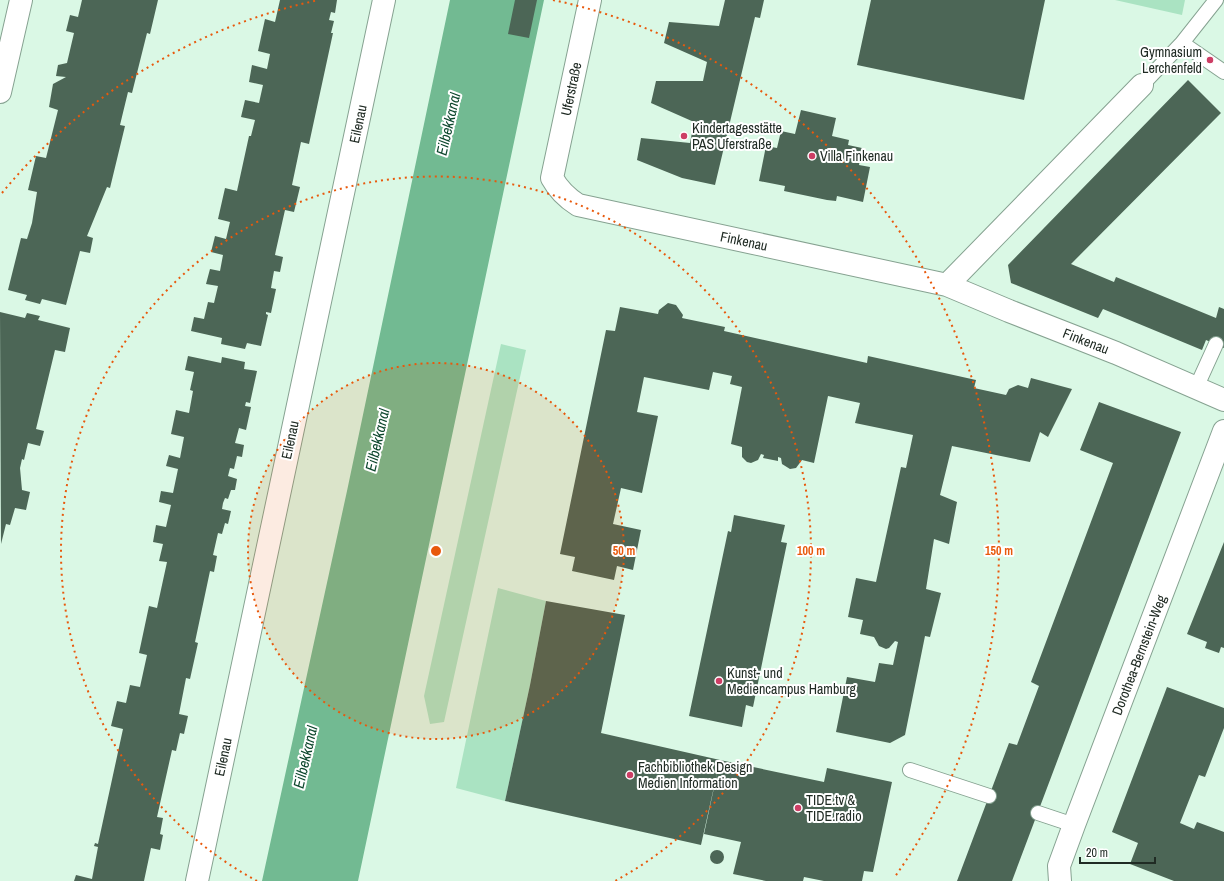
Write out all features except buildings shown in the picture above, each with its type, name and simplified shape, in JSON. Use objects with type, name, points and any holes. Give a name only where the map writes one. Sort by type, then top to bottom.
[{"type":"street","points":[[0,92],[21,0]]},
{"type":"street","name":"Eilenau","points":[[197,881],[384,0]]},
{"type":"street","name":"Uferstraße","points":[[552,178],[590,0]]},
{"type":"street","points":[[947,285],[1142,85]]},
{"type":"street","name":"Finkenau","points":[[552,178],[563,193],[578,205],[947,285],[1116,353],[1224,400]]},
{"type":"street","name":"Dorothea-Bernstein-Weg","points":[[1060,881],[1059,866],[1224,431]]},
{"type":"lane","points":[[1142,85],[1182,43],[1216,0]]},
{"type":"lane","points":[[1182,43],[1224,72]]},
{"type":"lane","points":[[1196,388],[1216,344]]},
{"type":"lane","points":[[910,770],[989,796]]},
{"type":"lane","points":[[1038,813],[1074,825]]},
{"type":"shaded area","points":[[1115,0],[1185,0],[1182,15]]},
{"type":"shaded area","points":[[501,344],[526,350],[444,722],[430,724],[424,696]]},
{"type":"shaded area","points":[[498,588],[546,601],[505,801],[456,788]]},
{"type":"water","name":"Eilbekkanal","points":[[450,0],[544,0],[358,881],[262,881],[347,491]]},
{"type":"place","name":"Gymnasium Lerchenfeld","points":[[1210,60]]},
{"type":"place","name":"Kindertagesstätte PAS Uferstraße","points":[[684,136]]},
{"type":"place","name":"Villa Finkenau","points":[[812,156]]},
{"type":"place","name":"Kunst- und Mediencampus Hamburg","points":[[719,681]]},
{"type":"place","name":"Fachbibliothek Design Medien Information","points":[[630,775]]},
{"type":"place","name":"TIDE.tv & TIDE.radio","points":[[798,808]]}]
